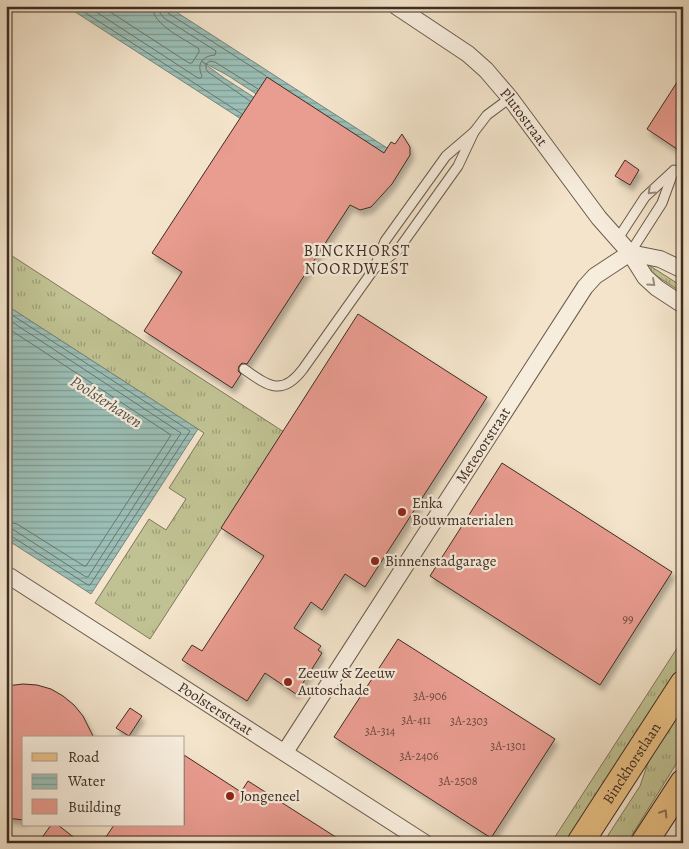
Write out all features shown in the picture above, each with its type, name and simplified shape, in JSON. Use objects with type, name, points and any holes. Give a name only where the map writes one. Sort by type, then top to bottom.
[{"type":"main road","name":"Binckhorstlaan","points":[[580,843],[683,684]]},
{"type":"main road","points":[[644,843],[683,783]]},
{"type":"street","name":"Plutostraat","points":[[396,6],[473,58],[510,98],[590,208],[630,253],[650,282],[683,305]]},
{"type":"street","points":[[630,253],[660,259],[683,270]]},
{"type":"street","name":"Meteoorstraat","points":[[285,752],[585,287],[598,274],[630,253]]},
{"type":"street","name":"Poolsterstraat","points":[[6,574],[425,843]]},
{"type":"lane","points":[[244,369],[273,386],[282,386],[290,383],[303,369],[374,269],[385,241],[446,156],[474,132],[487,115],[510,98]]},
{"type":"lane","points":[[374,269],[398,250],[458,166],[474,132]]},
{"type":"lane","points":[[617,240],[645,196],[674,170],[662,203],[630,253]]},
{"type":"green space","points":[[6,252],[284,432],[150,639],[95,603],[149,519],[166,530],[186,499],[169,488],[204,433],[6,305]]},
{"type":"green space","points":[[644,262],[683,287],[683,293],[641,266]]},
{"type":"green space","points":[[683,639],[683,667],[568,843],[551,843]]},
{"type":"green space","points":[[683,702],[683,753],[627,843],[603,843],[640,786],[651,754]]},
{"type":"green space","points":[[683,826],[683,843],[672,843]]},
{"type":"water","points":[[66,6],[167,6],[398,155],[384,177],[227,75],[201,61],[224,78],[382,180],[368,201]]},
{"type":"water","name":"Poolsterhaven","points":[[6,305],[198,429],[91,594],[6,539]]},
{"type":"building","points":[[683,73],[683,153],[647,129]]},
{"type":"building","points":[[267,77],[384,153],[391,142],[395,144],[402,134],[410,147],[410,155],[392,184],[371,207],[360,210],[350,205],[247,364],[242,363],[239,366],[238,371],[241,374],[232,388],[144,331],[182,272],[152,253]]},
{"type":"building","points":[[625,160],[639,170],[630,185],[615,176]]},
{"type":"building","points":[[358,314],[487,397],[365,587],[345,574],[322,610],[311,602],[294,628],[321,646],[318,650],[322,653],[296,694],[265,673],[247,701],[182,660],[192,645],[202,651],[264,556],[221,528]]},
{"type":"building","points":[[502,463],[672,572],[600,685],[430,576]]},
{"type":"building","points":[[398,639],[555,739],[491,838],[334,737]]},
{"type":"building","points":[[23,684],[51,689],[74,705],[83,716],[93,736],[22,736],[22,820],[6,818],[6,686]]},
{"type":"building","points":[[130,708],[142,716],[129,736],[116,728]]},
{"type":"building","points":[[185,756],[241,792],[248,781],[345,843],[102,843],[113,826],[185,826]]},
{"type":"building","points":[[50,826],[59,826],[81,843],[38,843]]},
{"type":"place","name":"Enka Bouwmaterialen","points":[[402,512]]},
{"type":"place","name":"Binnenstadgarage","points":[[375,561]]},
{"type":"place","name":"Zeeuw & Zeeuw Autoschade","points":[[288,682]]},
{"type":"place","name":"Jongeneel","points":[[230,796]]},
{"type":"district","name":"BINCKHORST NOORDWEST","points":[[357,260]]}]
